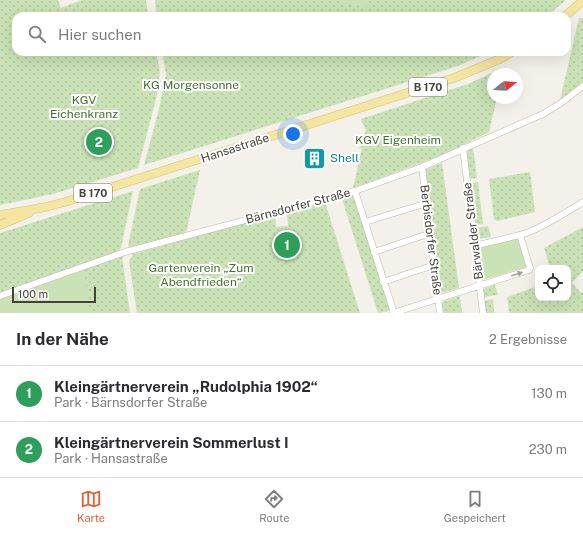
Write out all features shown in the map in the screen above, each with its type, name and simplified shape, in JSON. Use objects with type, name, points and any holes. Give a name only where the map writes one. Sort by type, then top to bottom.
[{"type":"main road","points":[[570,12],[583,1]]},
{"type":"main road","name":"Hansastraße","points":[[0,225],[46,207],[454,78],[505,56]]},
{"type":"main road","name":"Hansastraße","points":[[0,215],[46,207]]},
{"type":"street","name":"Bärnsdorfer Straße","points":[[0,296],[125,252],[355,191],[422,167],[552,109],[583,86]]},
{"type":"street","name":"Bärwalder Straße","points":[[463,148],[483,313]]},
{"type":"street","name":"Berbisdorfer Straße","points":[[422,167],[440,313]]},
{"type":"street","points":[[355,191],[393,313],[529,270],[530,268],[520,235]]},
{"type":"street","points":[[365,222],[427,202]]},
{"type":"street","points":[[475,246],[520,235],[535,229],[583,202]]},
{"type":"street","points":[[374,252],[430,233]]},
{"type":"street","points":[[383,282],[434,265]]},
{"type":"green space","name":"KGV Eichenkranz","points":[[0,0],[58,0],[61,8],[82,0],[146,0],[148,12],[12,12],[12,56],[157,56],[160,72],[157,95],[138,168],[53,194],[0,205]]},
{"type":"green space","points":[[155,0],[566,0],[552,12],[156,12]]},
{"type":"green space","points":[[342,0],[368,0],[366,8],[341,2]]},
{"type":"green space","points":[[579,18],[583,18],[583,82],[560,100],[571,56]]},
{"type":"green space","name":"KG Morgensonne","points":[[163,56],[480,56],[458,66],[144,165],[159,109],[166,74]]},
{"type":"green space","name":"KGV Eigenheim","points":[[487,75],[487,104],[496,104],[489,132],[442,155],[353,188],[362,148],[358,149],[361,146],[360,137],[364,135],[366,129],[361,119],[468,84]]},
{"type":"green space","points":[[473,148],[477,178],[469,179],[466,151]]},
{"type":"green space","points":[[442,163],[459,288],[441,293],[425,170]]},
{"type":"green space","points":[[200,170],[186,233],[132,249],[128,246],[140,189]]},
{"type":"green space","points":[[530,172],[535,212],[497,221],[494,219],[489,179]]},
{"type":"green space","points":[[478,182],[483,224],[475,225],[469,183]]},
{"type":"green space","points":[[133,191],[121,248],[117,252],[0,293],[0,233]]},
{"type":"green space","points":[[353,195],[390,309],[389,311],[378,313],[342,199]]},
{"type":"green space","name":"Gartenverein „Zum Abendfrieden“","points":[[322,202],[325,202],[360,313],[137,313],[129,261],[133,254],[275,215],[276,227],[288,226],[287,212],[315,204],[321,204]]},
{"type":"green space","points":[[488,226],[491,237],[477,239],[475,228]]},
{"type":"green space","points":[[583,227],[583,271],[572,283],[581,293],[583,291],[583,313],[509,313],[507,297],[535,287],[535,301],[571,301],[571,265],[549,265],[544,248]]},
{"type":"green space","points":[[518,238],[527,267],[482,280],[478,248]]},
{"type":"green space","points":[[122,256],[130,313],[0,313],[84,268]]},
{"type":"green space","points":[[84,268],[90,313],[0,313],[0,298]]},
{"type":"green space","points":[[495,285],[498,295],[483,297],[483,289]]},
{"type":"green space","points":[[460,296],[462,313],[443,313],[442,302]]},
{"type":"green space","points":[[493,299],[494,313],[485,313],[484,301]]},
{"type":"place","name":"Kleingärtnerverein Sommerlust I","points":[[99,142]]},
{"type":"place","name":"Shell","points":[[315,158]]},
{"type":"place","name":"Kleingärtnerverein „Rudolphia 1902“","points":[[287,245]]}]
